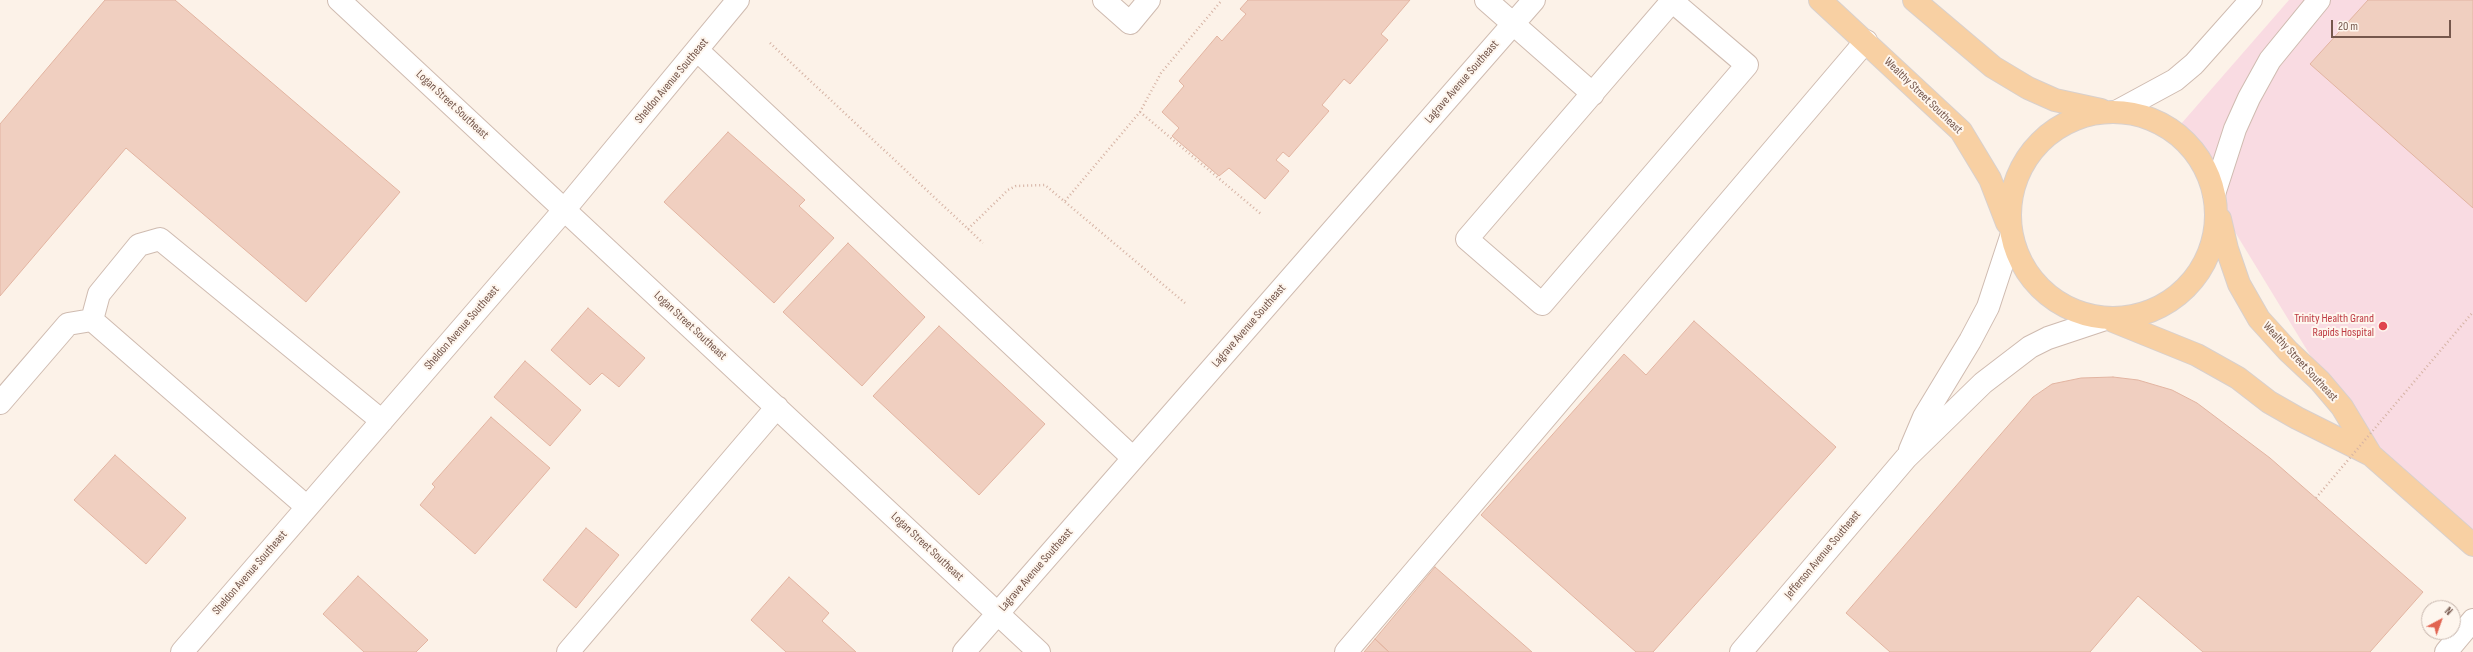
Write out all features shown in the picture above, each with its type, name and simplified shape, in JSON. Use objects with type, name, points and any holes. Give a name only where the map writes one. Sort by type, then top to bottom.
[{"type":"main road","name":"Wealthy Street Southeast","points":[[1820,0],[1866,41],[1961,131],[1990,179],[2001,204],[2025,270],[2047,295],[2069,309],[2088,316],[2106,319],[2197,355],[2238,378],[2269,402],[2297,418],[2371,455],[2473,545]]},
{"type":"main road","points":[[1925,3],[1993,67],[2028,88],[2055,100],[2113,112],[2133,114],[2154,121],[2174,132],[2201,161],[2210,179],[2214,196],[2216,224],[2210,250],[2198,274],[2181,293],[2159,308],[2134,317],[2106,319]]},
{"type":"main road","points":[[2011,235],[2010,208],[2014,183],[2025,160],[2041,140],[2061,125],[2085,116],[2113,112]]},
{"type":"main road","name":"Wealthy Street Southeast","points":[[2214,196],[2227,250],[2239,284],[2259,319],[2288,351],[2320,381],[2342,407],[2371,455]]},
{"type":"street","name":"Logan Street Southeast","points":[[339,0],[1039,652]]},
{"type":"street","name":"Sheldon Avenue Southeast","points":[[182,652],[565,209],[738,0]]},
{"type":"street","points":[[1104,0],[1130,23],[1149,0]]},
{"type":"street","points":[[1486,0],[1514,23],[1593,94]]},
{"type":"street","name":"Lagrave Avenue Southeast","points":[[964,652],[1534,0]]},
{"type":"street","points":[[2113,112],[2175,80],[2194,64],[2251,0]]},
{"type":"street","points":[[2214,196],[2235,129],[2249,98],[2270,60],[2319,0]]},
{"type":"street","points":[[1672,1],[1747,66],[1542,304],[1467,239],[1593,94],[1672,1]]},
{"type":"street","points":[[1346,652],[1866,41]]},
{"type":"street","points":[[697,50],[1133,458]]},
{"type":"street","name":"Jefferson Avenue Southeast","points":[[1906,458],[1924,417],[1970,341],[1988,307],[2011,235]]},
{"type":"street","points":[[92,320],[99,294],[139,246],[160,239],[382,420]]},
{"type":"street","name":"Jefferson Avenue Southeast","points":[[1741,652],[1906,458],[1983,383],[2010,361],[2048,338],[2106,319]]},
{"type":"street","points":[[0,403],[68,324],[92,320]]},
{"type":"street","points":[[92,320],[307,507]]},
{"type":"street","points":[[568,652],[777,407]]},
{"type":"street","points":[[2446,652],[2473,620]]},
{"type":"path","points":[[1065,201],[1140,112],[1161,73],[1222,0]]},
{"type":"path","points":[[770,43],[983,243]]},
{"type":"path","points":[[1140,112],[1261,214]]},
{"type":"path","points":[[968,229],[1008,190],[1016,186],[1045,185],[1184,303]]},
{"type":"path","points":[[2316,498],[2473,312]]},
{"type":"shaded area","name":"Trinity Health Grand Rapids Hospital","points":[[2289,0],[2473,0],[2473,550],[2371,455],[2174,132]]},
{"type":"building","points":[[105,0],[175,0],[400,192],[306,302],[126,148],[0,296],[0,124]]},
{"type":"building","points":[[1248,0],[1410,0],[1381,34],[1388,40],[1350,84],[1344,79],[1322,105],[1329,111],[1289,157],[1283,152],[1276,160],[1289,171],[1265,199],[1229,168],[1219,176],[1172,136],[1179,128],[1162,112],[1184,86],[1179,81],[1217,36],[1222,41],[1246,14],[1240,9]]},
{"type":"building","points":[[2368,0],[2473,0],[2473,208],[2310,64]]},
{"type":"building","points":[[728,132],[805,200],[799,206],[834,238],[774,303],[664,202]]},
{"type":"building","points":[[848,243],[925,317],[862,386],[783,312]]},
{"type":"building","points":[[588,308],[645,358],[619,387],[602,373],[590,385],[551,350]]},
{"type":"building","points":[[1694,321],[1836,447],[1653,652],[1636,652],[1481,515],[1624,354],[1646,375]]},
{"type":"building","points":[[939,326],[1045,424],[979,495],[873,396]]},
{"type":"building","points":[[525,361],[581,410],[550,446],[494,397]]},
{"type":"building","points":[[2113,377],[2138,380],[2172,390],[2197,403],[2270,458],[2423,592],[2370,652],[2203,652],[2138,596],[2090,652],[1890,652],[1846,613],[2033,397],[2052,384],[2081,378]]},
{"type":"building","points":[[491,417],[550,468],[475,554],[420,505],[435,487],[432,484]]},
{"type":"building","points":[[115,455],[186,518],[146,564],[74,500]]},
{"type":"building","points":[[586,528],[619,555],[576,608],[543,580]]},
{"type":"building","points":[[1435,567],[1532,652],[1389,652],[1375,639]]},
{"type":"building","points":[[358,576],[428,640],[416,652],[364,652],[323,614]]},
{"type":"building","points":[[789,577],[829,613],[822,621],[856,652],[786,652],[751,620]]},
{"type":"building","points":[[1375,639],[1389,652],[1364,652]]},
{"type":"place","name":"Trinity Health Grand Rapids Hospital","points":[[2383,326]]}]
